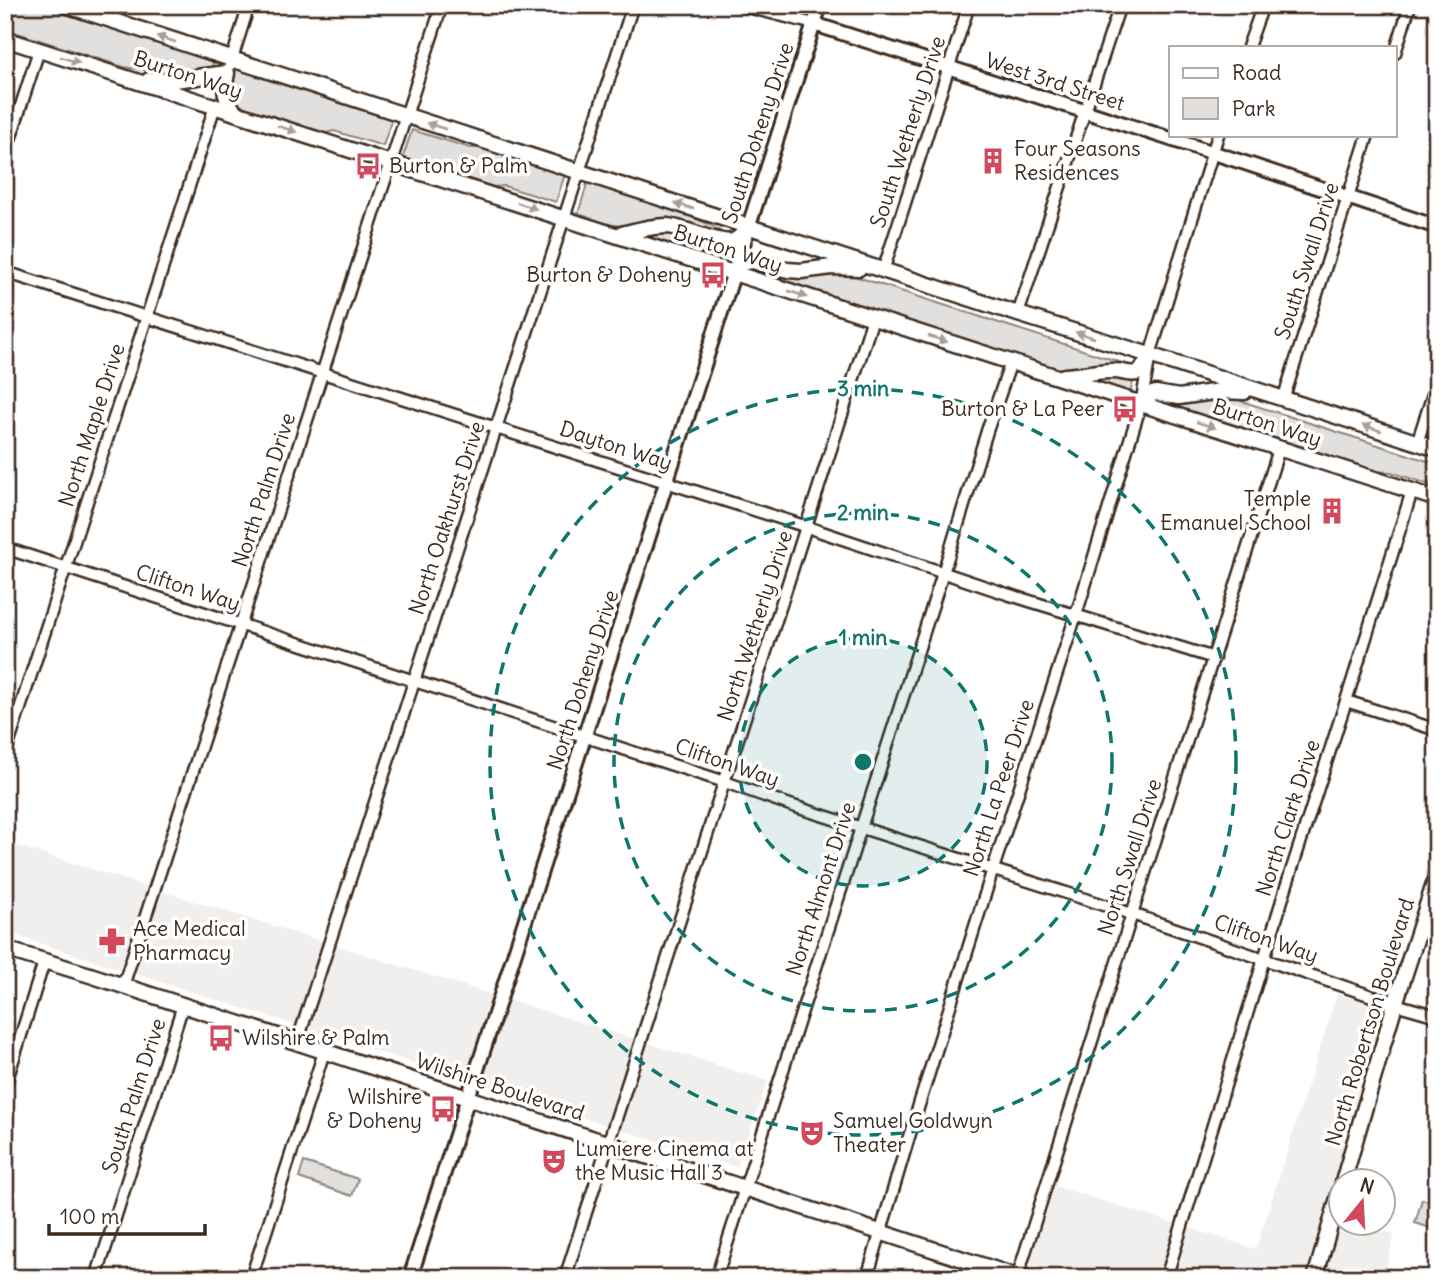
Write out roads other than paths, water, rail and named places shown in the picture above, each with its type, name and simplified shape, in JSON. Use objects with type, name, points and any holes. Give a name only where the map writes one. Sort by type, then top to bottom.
[{"type":"main road","name":"Burton Way","points":[[65,5],[229,66],[406,116],[1437,449]]},
{"type":"main road","name":"Burton Way","points":[[5,39],[1435,498]]},
{"type":"main road","points":[[129,79],[167,81],[229,66],[224,87],[226,99],[235,113]]},
{"type":"main road","points":[[616,235],[667,226],[728,242],[740,238],[749,226]]},
{"type":"main road","points":[[733,273],[742,263],[752,261],[801,271],[832,267],[879,269]]},
{"type":"main road","points":[[1052,376],[1115,371],[1134,374],[1140,371],[1150,355]]},
{"type":"main road","points":[[1141,404],[1149,395],[1156,393],[1179,397],[1220,391],[1259,392]]},
{"type":"main road","name":"North Robertson Boulevard","points":[[1347,1168],[1395,1004],[1437,875]]},
{"type":"main road","name":"Wilshire Boulevard","points":[[5,949],[1019,1277]]},
{"type":"main road","points":[[1315,1278],[1326,1238]]},
{"type":"street","points":[[229,66],[249,5]]},
{"type":"street","name":"North Palm Drive","points":[[123,986],[442,5]]},
{"type":"street","name":"North Oakhurst Drive","points":[[297,1043],[633,5]]},
{"type":"street","name":"West 3rd Street","points":[[740,5],[814,24],[1437,227]]},
{"type":"street","name":"South Doheny Drive","points":[[733,273],[820,5]]},
{"type":"street","name":"South Wetherly Drive","points":[[879,269],[969,5]]},
{"type":"street","points":[[1018,314],[1120,5]]},
{"type":"street","points":[[1248,46],[1263,5]]},
{"type":"street","points":[[1396,50],[1410,5]]},
{"type":"street","points":[[5,155],[39,50]]},
{"type":"street","name":"North Maple Drive","points":[[5,755],[215,106]]},
{"type":"street","name":"North La Peer Drive","points":[[867,1278],[993,869],[1141,404],[1150,355],[1218,136]]},
{"type":"street","name":"South Swall Drive","points":[[1283,400],[1368,136]]},
{"type":"street","name":"Dayton Way","points":[[5,272],[1214,658]]},
{"type":"street","name":"North Doheny Drive","points":[[468,1099],[733,273]]},
{"type":"street","name":"North Wetherly Drive","points":[[608,1144],[873,318]]},
{"type":"street","name":"North Almont Drive","points":[[716,1278],[1011,362]]},
{"type":"street","points":[[1417,443],[1437,382]]},
{"type":"street","name":"North Swall Drive","points":[[1019,1277],[1279,449]]},
{"type":"street","name":"North Clark Drive","points":[[1166,1278],[1263,959],[1412,491]]},
{"type":"street","name":"Clifton Way","points":[[5,548],[1132,914],[1437,1016]]},
{"type":"street","points":[[1346,701],[1437,730]]},
{"type":"street","points":[[5,1086],[44,962]]},
{"type":"street","name":"South Palm Drive","points":[[96,1278],[183,1005]]},
{"type":"street","points":[[251,1278],[324,1052]]},
{"type":"street","points":[[410,1278],[468,1099]]},
{"type":"street","points":[[565,1278],[608,1144]]},
{"type":"place","name":"Four Seasons Residences","points":[[993,161]]},
{"type":"place","name":"Burton & Palm","points":[[368,166]]},
{"type":"place","name":"Burton & Doheny","points":[[713,275]]},
{"type":"place","name":"Burton & La Peer","points":[[1125,409]]},
{"type":"place","name":"Temple Emanuel School","points":[[1332,511]]},
{"type":"place","name":"Ace Medical Pharmacy","points":[[112,941]]},
{"type":"place","name":"Wilshire & Palm","points":[[221,1038]]},
{"type":"place","name":"Wilshire & Doheny","points":[[443,1109]]},
{"type":"place","name":"Samuel Goldwyn Theater","points":[[812,1133]]},
{"type":"place","name":"Lumiere Cinema at the Music Hall 3","points":[[554,1161]]}]
